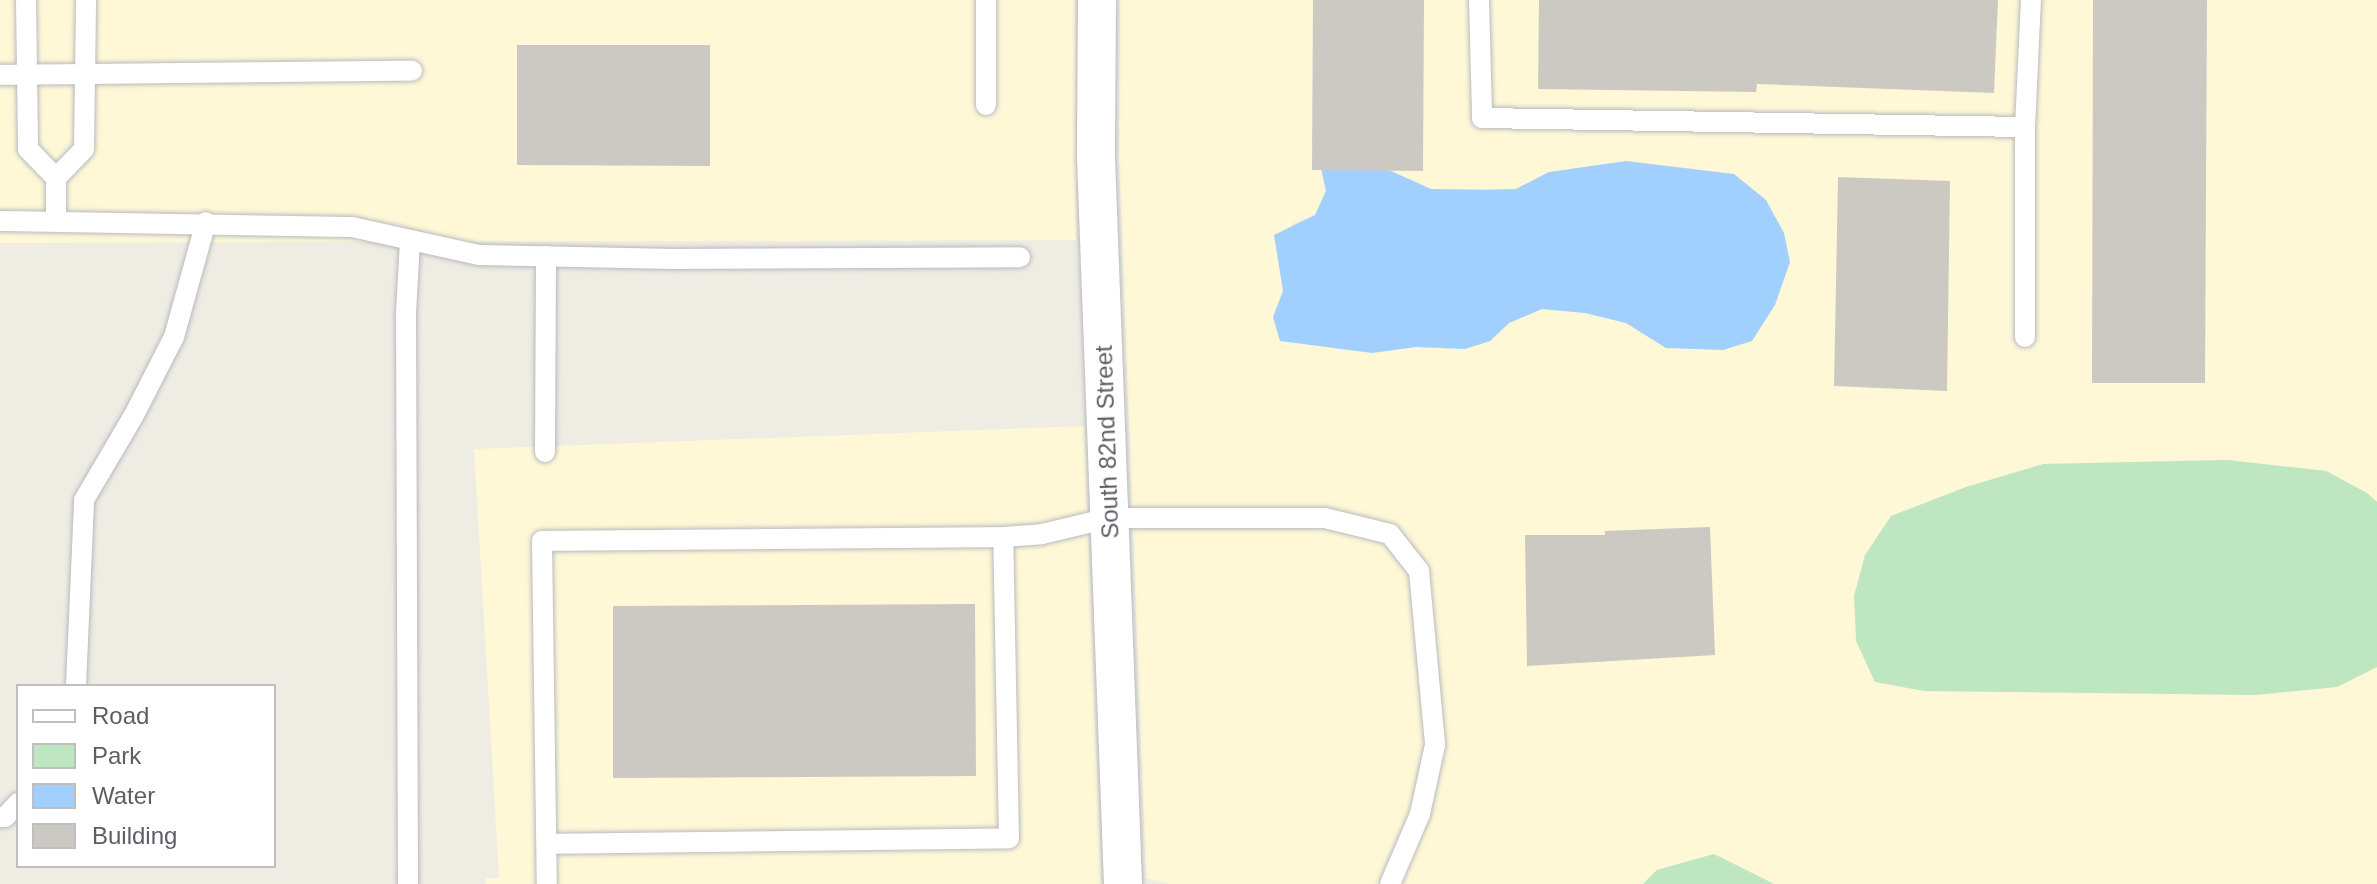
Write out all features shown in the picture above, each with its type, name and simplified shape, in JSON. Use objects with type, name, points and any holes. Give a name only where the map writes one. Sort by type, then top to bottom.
[{"type":"street","name":"South 82nd Street","points":[[1097,0],[1096,158],[1123,884]]},
{"type":"lane","points":[[26,0],[28,149],[56,178],[56,221]]},
{"type":"lane","points":[[56,178],[84,149],[86,0]]},
{"type":"lane","points":[[986,0],[986,105]]},
{"type":"lane","points":[[1479,0],[1482,118],[2025,127]]},
{"type":"lane","points":[[2025,337],[2025,127],[2031,0]]},
{"type":"lane","points":[[0,75],[412,71]]},
{"type":"lane","points":[[0,221],[206,222],[352,227],[479,255],[1020,257]]},
{"type":"lane","points":[[76,684],[84,500],[134,415],[174,337],[206,222]]},
{"type":"lane","points":[[408,884],[406,313],[410,241]]},
{"type":"lane","points":[[545,452],[546,256]]},
{"type":"lane","points":[[547,884],[542,541],[1003,537],[1042,534],[1109,518],[1325,518],[1390,534],[1419,571],[1435,745],[1420,814],[1390,884]]},
{"type":"lane","points":[[547,844],[1009,838],[1003,537]]},
{"type":"lane","points":[[0,817],[5,817],[16,805]]},
{"type":"shaded area","points":[[0,0],[1075,0],[1076,240],[0,243]]},
{"type":"shaded area","points":[[1120,0],[2377,0],[2377,502],[2367,493],[2326,471],[2227,460],[2043,464],[1924,691],[2256,695],[2337,687],[2377,667],[2377,884],[1774,884],[1714,854],[1657,870],[1643,884],[1170,884],[1146,878],[1119,157]],"holes":[[[1359,166],[1390,171],[1431,189],[1516,189],[1549,172],[1666,348],[1626,323],[1585,313],[1541,309],[1509,323],[1490,341],[1465,349],[1416,347],[1372,353],[1273,317],[1283,291],[1292,224],[1315,215],[1326,191],[1321,168]]]},
{"type":"shaded area","points":[[1084,426],[1101,884],[486,884],[486,878],[499,878],[474,449]]},
{"type":"green space","points":[[2227,460],[2326,471],[2367,493],[2377,502],[2377,667],[2337,687],[2256,695],[1924,691],[1875,682],[1856,641],[1854,596],[1865,555],[1891,516],[1966,487],[2043,464]]},
{"type":"green space","points":[[1714,854],[1774,884],[1643,884],[1657,870]]},
{"type":"water","points":[[1626,161],[1734,174],[1766,200],[1784,233],[1790,262],[1775,305],[1752,341],[1723,350],[1666,348],[1626,323],[1585,313],[1542,309],[1509,323],[1490,341],[1465,349],[1416,347],[1372,353],[1280,341],[1273,317],[1283,291],[1274,235],[1315,215],[1326,191],[1321,168],[1359,166],[1391,171],[1431,189],[1486,190],[1516,189],[1549,172]]},
{"type":"building","points":[[1313,0],[1424,0],[1423,171],[1312,170]]},
{"type":"building","points":[[1539,0],[1998,0],[1994,93],[1757,84],[1756,92],[1538,89]]},
{"type":"building","points":[[2093,0],[2207,0],[2205,383],[2092,383]]},
{"type":"building","points":[[517,45],[710,45],[710,166],[517,165]]},
{"type":"building","points":[[1838,177],[1950,181],[1947,391],[1834,386]]},
{"type":"building","points":[[1710,527],[1715,655],[1527,666],[1525,535],[1605,535],[1605,531]]},
{"type":"building","points":[[975,604],[976,776],[613,778],[613,606]]}]
